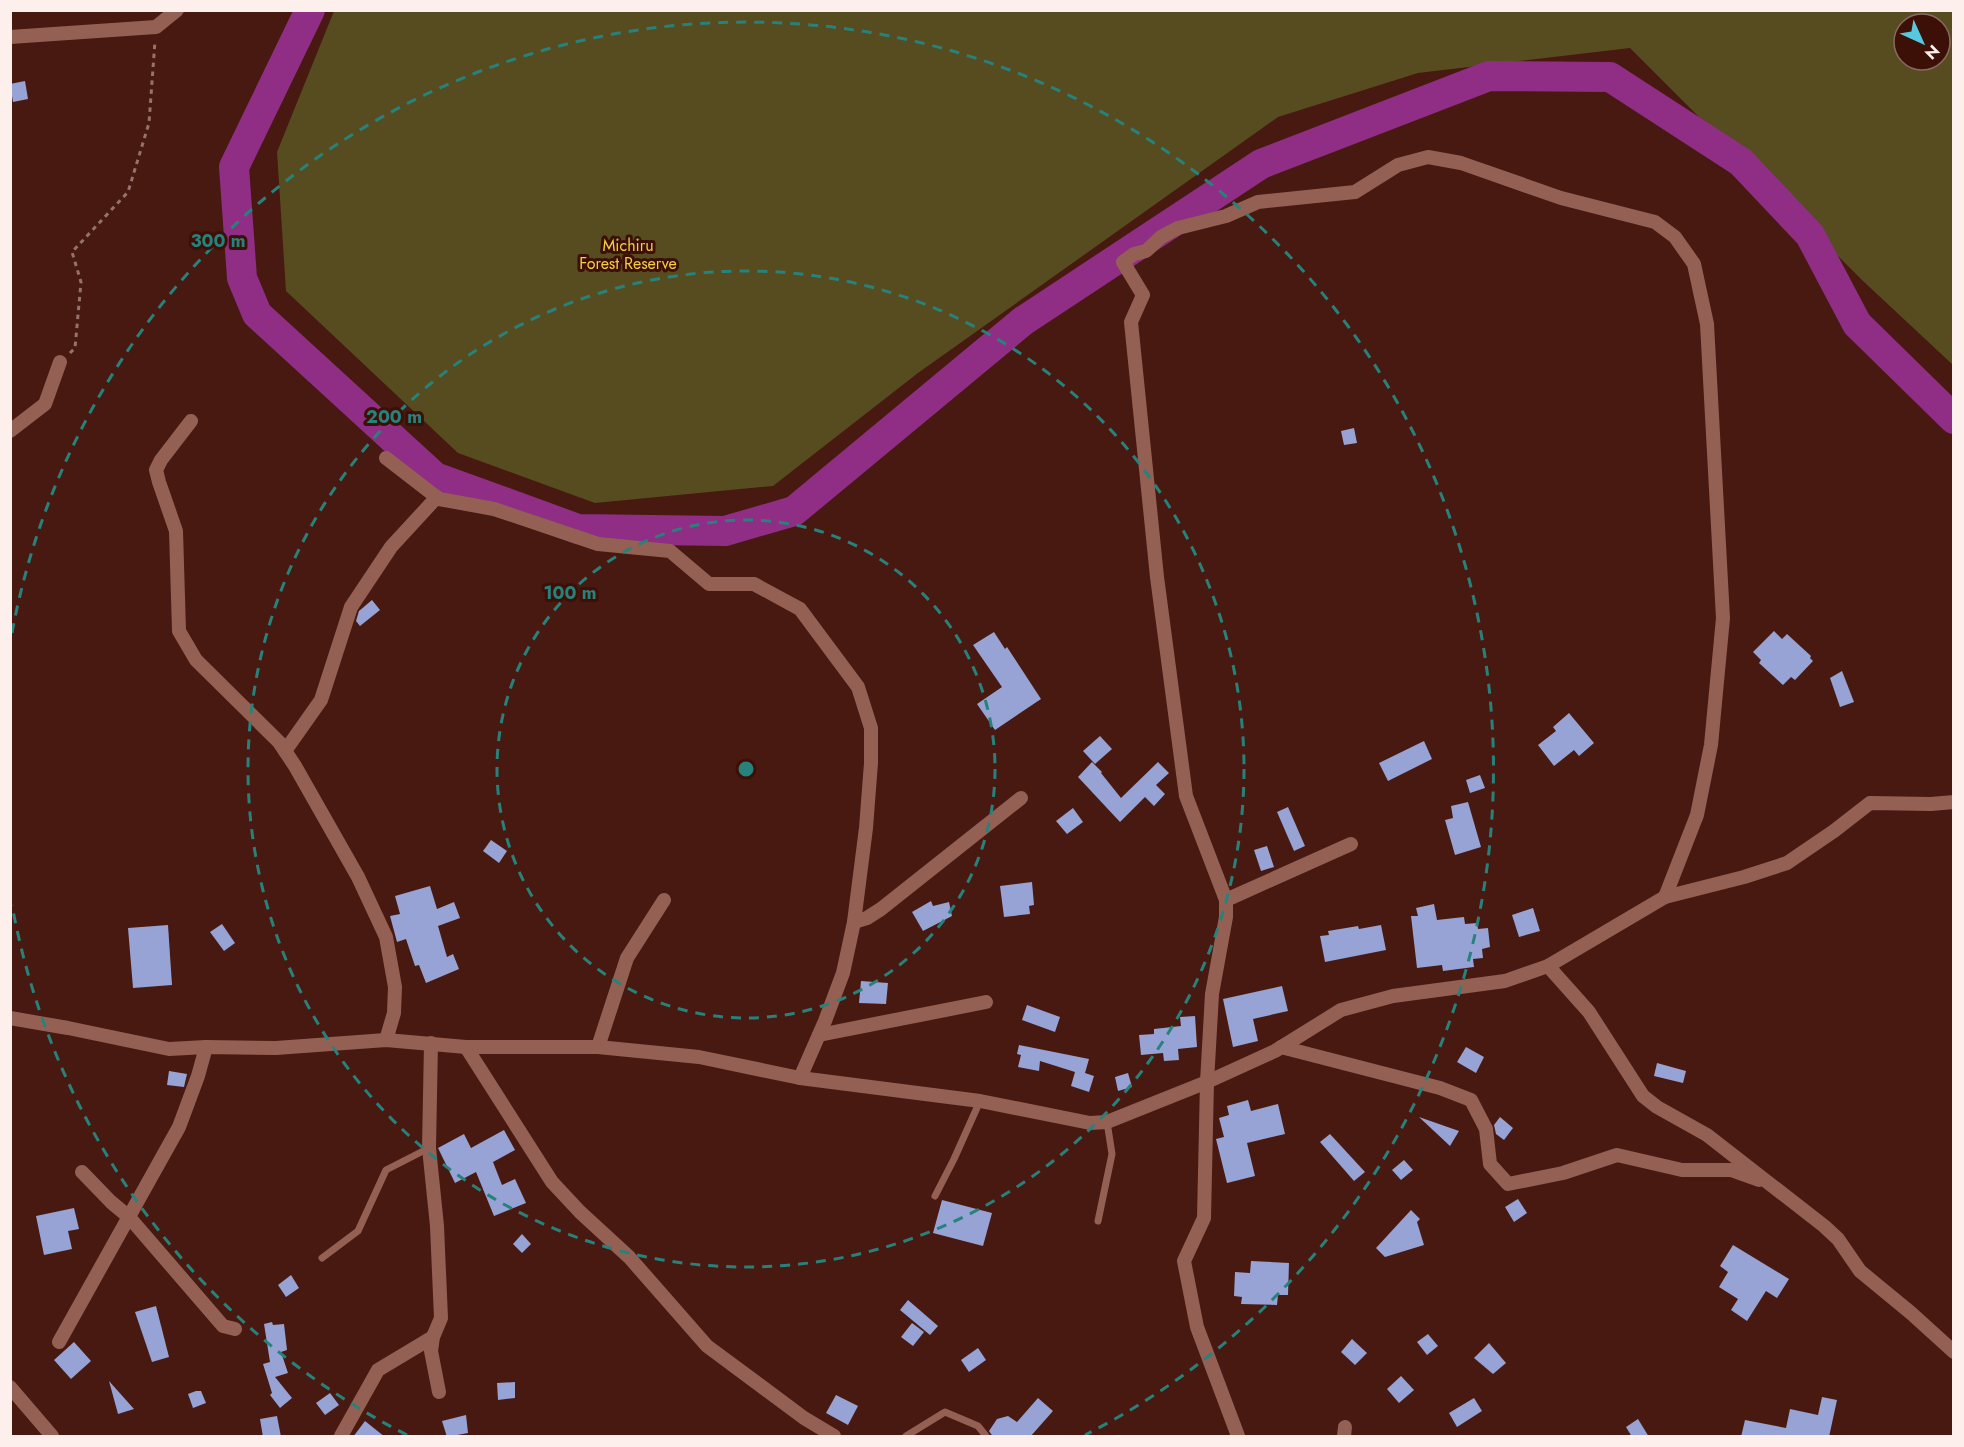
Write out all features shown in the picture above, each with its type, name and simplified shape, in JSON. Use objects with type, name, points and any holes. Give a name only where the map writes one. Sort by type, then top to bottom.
[{"type":"street","points":[[10,37],[156,27],[177,10]]},
{"type":"street","points":[[1238,1437],[1197,1327],[1184,1261],[1204,1218],[1207,1082],[1212,994],[1226,917],[1226,900],[1186,796],[1157,577],[1131,322],[1143,295],[1123,262],[1134,254],[1146,251],[1161,237],[1178,228],[1226,216],[1258,202],[1355,192],[1398,165],[1428,157],[1461,163],[1561,198],[1655,222],[1675,237],[1694,264],[1707,324],[1723,618],[1711,745],[1697,815],[1665,897]]},
{"type":"street","points":[[10,431],[45,404],[60,362]]},
{"type":"street","points":[[191,421],[156,470],[176,531],[179,631],[196,660],[279,742],[358,877],[386,937],[395,987],[394,1013],[386,1040]]},
{"type":"street","points":[[386,458],[440,499],[494,509],[598,544],[670,551],[709,584],[754,584],[800,609],[858,687],[870,728],[871,763],[866,828],[854,922],[843,973],[800,1078]]},
{"type":"street","points":[[285,751],[321,700],[351,608],[391,547],[437,497]]},
{"type":"street","points":[[854,922],[867,918],[881,909],[1021,798]]},
{"type":"street","points":[[10,1018],[169,1049],[276,1048],[386,1040],[466,1047],[598,1047],[699,1057],[800,1078],[980,1101],[1090,1123],[1107,1122],[1207,1082],[1281,1047],[1341,1010],[1393,996],[1505,981],[1548,966],[1665,897],[1744,877],[1787,863],[1870,803],[1953,802]]},
{"type":"street","points":[[1226,900],[1351,844]]},
{"type":"street","points":[[598,1047],[627,958],[664,900]]},
{"type":"street","points":[[1548,966],[1589,1012],[1643,1096],[1657,1107],[1707,1136],[1771,1184],[1838,1239],[1860,1270],[1911,1312],[1953,1352]]},
{"type":"street","points":[[819,1035],[986,1002]]},
{"type":"street","points":[[431,1043],[429,1148],[437,1226],[441,1318],[431,1351],[439,1392]]},
{"type":"street","points":[[59,1342],[179,1127],[206,1047]]},
{"type":"street","points":[[466,1047],[552,1182],[580,1212],[629,1257],[707,1346],[804,1418],[834,1437]]},
{"type":"street","points":[[1281,1047],[1440,1088],[1471,1100],[1486,1129],[1490,1164],[1508,1184],[1563,1173],[1617,1155],[1682,1170],[1731,1170],[1771,1184]]},
{"type":"street","points":[[82,1172],[129,1217],[223,1326],[235,1329]]},
{"type":"street","points":[[341,1437],[378,1370],[434,1337]]},
{"type":"street","points":[[10,1387],[52,1436]]},
{"type":"lane","points":[[935,1196],[980,1101]]},
{"type":"lane","points":[[1098,1221],[1113,1154],[1107,1122]]},
{"type":"lane","points":[[322,1258],[358,1231],[386,1170],[429,1148]]},
{"type":"lane","points":[[906,1437],[945,1412],[978,1426],[986,1437]]},
{"type":"path","points":[[60,362],[75,348],[81,282],[72,252],[128,192],[149,123],[156,27]]},
{"type":"green space","name":"Michiru Forest Reserve","points":[[334,11],[1953,11],[1953,365],[1863,281],[1630,48],[1418,73],[1278,117],[918,373],[773,486],[595,503],[458,453],[286,291],[277,152]]},
{"type":"building","points":[[25,81],[28,99],[13,102],[10,84]]},
{"type":"building","points":[[1354,428],[1357,443],[1344,445],[1341,431]]},
{"type":"building","points":[[372,600],[380,610],[360,626],[356,621],[359,611]]},
{"type":"building","points":[[1774,631],[1782,639],[1787,634],[1811,656],[1813,661],[1795,680],[1791,677],[1783,685],[1759,663],[1761,660],[1753,652]]},
{"type":"building","points":[[994,632],[1005,649],[1007,647],[1041,699],[995,730],[977,704],[1002,687],[973,645]]},
{"type":"building","points":[[1842,671],[1854,702],[1840,707],[1830,678]]},
{"type":"building","points":[[1569,713],[1594,743],[1579,756],[1574,750],[1554,766],[1538,745],[1556,731],[1553,727]]},
{"type":"building","points":[[1100,736],[1112,749],[1095,764],[1083,751]]},
{"type":"building","points":[[1424,741],[1432,759],[1388,781],[1379,763]]},
{"type":"building","points":[[1092,762],[1121,798],[1158,762],[1169,773],[1156,785],[1165,794],[1154,806],[1145,797],[1120,822],[1078,777]]},
{"type":"building","points":[[1480,775],[1485,788],[1470,793],[1466,780]]},
{"type":"building","points":[[1468,802],[1481,847],[1455,855],[1445,820],[1453,818],[1451,806]]},
{"type":"building","points":[[1288,807],[1305,846],[1294,851],[1277,812]]},
{"type":"building","points":[[1073,808],[1083,822],[1067,834],[1056,821]]},
{"type":"building","points":[[491,840],[507,851],[499,863],[483,851]]},
{"type":"building","points":[[1267,846],[1274,867],[1261,871],[1254,850]]},
{"type":"building","points":[[1032,882],[1034,905],[1029,906],[1030,914],[1004,917],[1000,886]]},
{"type":"building","points":[[430,886],[437,909],[454,902],[460,918],[438,926],[447,957],[453,954],[459,969],[426,983],[419,965],[415,966],[406,939],[397,942],[390,916],[400,914],[395,896]]},
{"type":"building","points":[[931,901],[933,906],[949,902],[952,916],[923,931],[912,912]]},
{"type":"building","points":[[1434,904],[1437,920],[1464,917],[1465,924],[1477,923],[1478,929],[1488,928],[1490,947],[1482,949],[1483,958],[1473,959],[1474,967],[1443,971],[1442,965],[1417,968],[1411,916],[1418,916],[1416,908]]},
{"type":"building","points":[[1533,908],[1540,931],[1519,937],[1512,915]]},
{"type":"building","points":[[222,924],[235,943],[224,951],[210,932]]},
{"type":"building","points":[[168,925],[172,985],[133,988],[128,928]]},
{"type":"building","points":[[1381,925],[1386,950],[1325,962],[1320,936],[1329,935],[1328,931]]},
{"type":"building","points":[[861,981],[888,983],[886,1004],[859,1003]]},
{"type":"building","points":[[1282,986],[1288,1011],[1253,1019],[1258,1041],[1233,1047],[1223,999]]},
{"type":"building","points":[[1027,1005],[1060,1017],[1055,1032],[1022,1020]]},
{"type":"building","points":[[1195,1016],[1197,1047],[1178,1049],[1179,1060],[1164,1061],[1163,1053],[1141,1055],[1139,1035],[1154,1034],[1154,1029],[1181,1026],[1180,1017]]},
{"type":"building","points":[[1019,1045],[1089,1059],[1085,1073],[1094,1076],[1089,1092],[1071,1086],[1075,1072],[1040,1061],[1039,1071],[1018,1067],[1021,1055],[1017,1054]]},
{"type":"building","points":[[1466,1047],[1484,1057],[1476,1073],[1457,1062]]},
{"type":"building","points":[[1657,1063],[1686,1071],[1683,1083],[1654,1076]]},
{"type":"building","points":[[169,1071],[187,1074],[184,1087],[167,1085]]},
{"type":"building","points":[[1128,1073],[1132,1087],[1118,1091],[1115,1077]]},
{"type":"building","points":[[1248,1100],[1251,1111],[1278,1104],[1285,1134],[1247,1143],[1255,1176],[1227,1183],[1216,1139],[1224,1137],[1219,1118],[1229,1115],[1227,1106]]},
{"type":"building","points":[[1419,1117],[1459,1131],[1450,1146]]},
{"type":"building","points":[[1500,1117],[1513,1128],[1504,1140],[1496,1134],[1494,1125]]},
{"type":"building","points":[[504,1130],[515,1150],[493,1162],[502,1185],[515,1179],[526,1203],[494,1216],[476,1172],[455,1183],[438,1148],[464,1134],[471,1148]]},
{"type":"building","points":[[1330,1134],[1365,1172],[1354,1181],[1320,1142]]},
{"type":"building","points":[[1404,1160],[1413,1170],[1401,1180],[1392,1170]]},
{"type":"building","points":[[1518,1199],[1527,1213],[1514,1222],[1505,1207]]},
{"type":"building","points":[[942,1200],[992,1213],[983,1246],[933,1233]]},
{"type":"building","points":[[74,1208],[79,1229],[68,1231],[72,1249],[44,1255],[36,1216]]},
{"type":"building","points":[[1411,1210],[1420,1219],[1417,1222],[1424,1245],[1385,1257],[1376,1248]]},
{"type":"building","points":[[522,1234],[531,1244],[522,1253],[513,1244]]},
{"type":"building","points":[[1733,1245],[1789,1279],[1777,1298],[1766,1291],[1747,1321],[1731,1310],[1738,1299],[1719,1287],[1728,1272],[1720,1266]]},
{"type":"building","points":[[1251,1261],[1289,1263],[1288,1295],[1278,1295],[1277,1305],[1241,1304],[1242,1297],[1234,1296],[1235,1272],[1250,1273]]},
{"type":"building","points":[[291,1275],[299,1288],[286,1297],[278,1285]]},
{"type":"building","points":[[908,1300],[938,1326],[930,1335],[900,1310]]},
{"type":"building","points":[[156,1306],[169,1357],[152,1362],[135,1312]]},
{"type":"building","points":[[272,1322],[273,1325],[284,1324],[287,1350],[281,1352],[288,1373],[275,1377],[292,1398],[280,1408],[270,1395],[272,1393],[263,1364],[270,1362],[264,1324]]},
{"type":"building","points":[[912,1323],[924,1332],[913,1346],[901,1337]]},
{"type":"building","points":[[1428,1334],[1438,1346],[1427,1355],[1417,1342]]},
{"type":"building","points":[[1352,1339],[1367,1353],[1355,1365],[1341,1352]]},
{"type":"building","points":[[74,1342],[91,1361],[71,1379],[54,1360]]},
{"type":"building","points":[[1489,1343],[1506,1363],[1493,1374],[1474,1358]]},
{"type":"building","points":[[978,1348],[986,1360],[969,1372],[961,1360]]},
{"type":"building","points":[[1401,1376],[1414,1390],[1399,1403],[1387,1389]]},
{"type":"building","points":[[109,1381],[134,1409],[118,1414]]},
{"type":"building","points":[[515,1382],[515,1398],[498,1400],[497,1383]]},
{"type":"building","points":[[201,1391],[206,1403],[193,1408],[188,1394]]},
{"type":"building","points":[[330,1393],[339,1405],[325,1415],[316,1403]]},
{"type":"building","points":[[836,1395],[858,1406],[848,1425],[826,1413]]},
{"type":"building","points":[[1822,1397],[1837,1400],[1829,1437],[1741,1437],[1745,1420],[1786,1428],[1790,1409],[1818,1415]]},
{"type":"building","points":[[1038,1398],[1053,1411],[1030,1437],[994,1437],[991,1434],[989,1431],[997,1419],[1008,1416],[1017,1422]]},
{"type":"building","points":[[1474,1398],[1482,1411],[1457,1427],[1449,1413]]},
{"type":"building","points":[[466,1415],[468,1433],[447,1437],[442,1421]]},
{"type":"building","points":[[277,1416],[281,1437],[263,1437],[260,1419]]},
{"type":"building","points":[[1638,1419],[1649,1437],[1632,1437],[1626,1427]]},
{"type":"building","points":[[365,1421],[385,1437],[353,1437]]},
{"type":"waterway","points":[[310,10],[234,167],[242,278],[257,314],[435,477],[578,529],[725,531],[794,511],[1023,321],[1261,164],[1489,76],[1610,77],[1741,162],[1810,235],[1857,324],[1954,419]]}]
